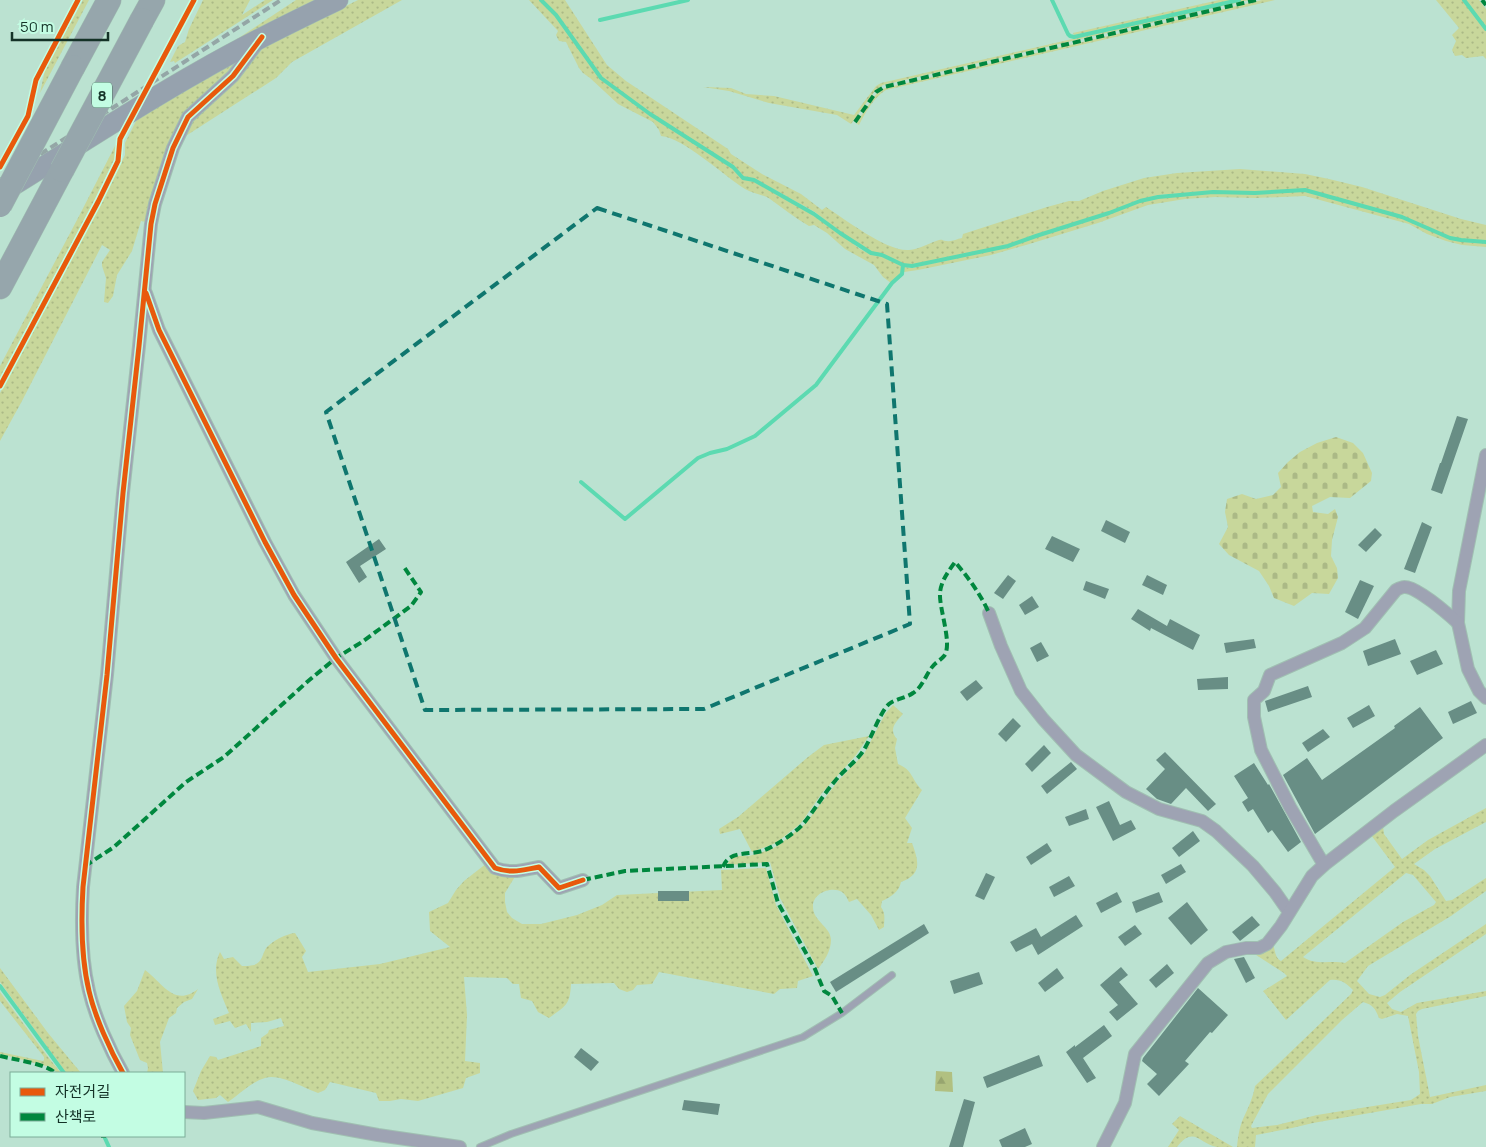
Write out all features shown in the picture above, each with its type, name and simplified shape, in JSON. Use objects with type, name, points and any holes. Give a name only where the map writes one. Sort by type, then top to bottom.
[{"type":"highway","name":"8","points":[[0,205],[109,0]]},
{"type":"highway","name":"8","points":[[0,287],[148,10]]},
{"type":"main road","points":[[0,194],[146,102],[201,70],[262,37],[338,0]]},
{"type":"street","points":[[123,1072],[94,1011],[88,990],[84,962],[82,917],[84,873],[107,675],[123,493],[151,224],[173,148],[188,117],[233,76],[262,37]]},
{"type":"street","points":[[145,289],[159,330],[265,542],[294,595],[336,658],[495,868],[506,872],[515,872],[539,867],[559,888],[583,880]]},
{"type":"street","points":[[1486,455],[1459,591],[1458,623],[1468,669],[1479,691],[1486,698]]},
{"type":"street","points":[[1324,865],[1290,807],[1260,750],[1254,717],[1254,700],[1264,691],[1270,675],[1342,643],[1365,628],[1396,590],[1403,587],[1414,589],[1445,611],[1458,623]]},
{"type":"street","points":[[989,614],[1000,646],[1021,691],[1043,719],[1076,755],[1126,792],[1159,809],[1202,821],[1216,831],[1253,866],[1289,912]]},
{"type":"street","points":[[1103,1147],[1125,1103],[1135,1054],[1208,963],[1226,952],[1246,948],[1259,948],[1267,944],[1312,876],[1324,865],[1486,744]]},
{"type":"street","points":[[185,1112],[204,1113],[258,1107],[312,1123],[460,1147]]},
{"type":"lane","points":[[480,1147],[511,1134],[803,1037],[842,1013],[892,975]]},
{"type":"highlighted area","points":[[597,208],[887,304],[910,624],[704,709],[425,710],[326,412]]},
{"type":"green space","points":[[83,0],[89,0],[40,93],[45,70]]},
{"type":"green space","points":[[203,0],[250,0],[242,15],[265,0],[273,0],[175,63],[174,61],[170,62],[178,46],[185,42]]},
{"type":"green space","points":[[296,0],[320,0],[216,53]]},
{"type":"green space","points":[[358,0],[402,0],[292,62],[276,78],[181,139],[190,121],[241,74],[264,47]]},
{"type":"green space","points":[[529,0],[539,0],[555,16],[600,79],[649,115],[732,168],[742,179],[754,181],[814,214],[860,249],[902,266],[901,274],[891,283],[883,277],[874,265],[845,249],[827,233],[814,225],[809,226],[767,197],[745,189],[681,143],[661,136],[653,122],[618,104],[583,73],[566,42],[559,41],[556,35],[558,31]]},
{"type":"green space","points":[[542,0],[565,0],[607,65],[626,81],[762,174],[801,194],[822,210],[826,207],[878,240],[900,249],[909,250],[939,240],[950,241],[962,238],[963,234],[1047,207],[1069,201],[1079,201],[1144,178],[1177,173],[1240,169],[1305,174],[1362,187],[1461,219],[1486,225],[1486,241],[1450,237],[1402,216],[1305,189],[1255,192],[1213,191],[1158,195],[1008,245],[912,265],[903,264],[882,254],[871,252],[840,232],[815,212],[755,179],[743,177],[733,166],[650,113],[602,78],[557,14]]},
{"type":"green space","points":[[1219,0],[1233,0],[1074,35],[1073,33]]},
{"type":"green space","points":[[1241,0],[1249,0],[883,85],[875,91],[851,124],[837,115],[769,103],[729,91],[703,87],[731,88],[746,94],[774,96],[854,115],[876,86],[881,83]]},
{"type":"green space","points":[[1262,0],[1275,0],[886,90],[867,110],[859,125],[856,123],[877,93],[885,88]]},
{"type":"green space","points":[[1436,0],[1463,0],[1486,30],[1486,59],[1483,56],[1466,58],[1462,55],[1455,56],[1452,50],[1456,41],[1452,35],[1459,28]]},
{"type":"green space","points":[[1465,0],[1479,0],[1486,9],[1486,27]]},
{"type":"green space","points":[[236,61],[229,73],[202,97],[147,222],[141,221],[132,251],[117,275],[113,296],[108,303],[104,302],[106,278],[102,262],[110,250],[102,245],[0,441],[0,393],[104,198],[125,155],[125,143],[139,115]]},
{"type":"green space","points":[[116,144],[116,156],[93,203],[0,378],[0,366]]},
{"type":"green space","points":[[1305,191],[1401,218],[1449,239],[1486,243],[1486,247],[1462,245],[1446,241],[1427,234],[1409,224],[1305,196],[1215,197],[1185,199],[1148,205],[1098,223],[991,255],[904,272],[904,267],[912,268],[1008,247],[1140,202],[1158,198],[1213,193],[1255,194]]},
{"type":"green space","points":[[1336,437],[1353,443],[1363,453],[1372,473],[1371,481],[1350,498],[1330,497],[1312,506],[1313,512],[1328,514],[1335,509],[1338,517],[1332,540],[1331,556],[1337,568],[1338,578],[1329,594],[1312,593],[1294,606],[1274,598],[1259,571],[1229,555],[1219,544],[1228,527],[1225,512],[1227,499],[1242,494],[1256,499],[1273,495],[1281,487],[1278,473],[1288,462],[1300,452],[1317,443]]},
{"type":"green space","points":[[893,705],[903,714],[893,729],[897,739],[895,748],[898,764],[907,769],[922,790],[905,818],[912,828],[907,843],[912,843],[917,862],[916,871],[908,879],[901,882],[894,894],[882,901],[884,927],[879,930],[871,915],[857,899],[849,902],[845,895],[838,890],[828,890],[816,898],[813,907],[814,912],[828,931],[831,940],[825,959],[818,969],[780,898],[770,862],[727,865],[736,856],[749,856],[772,849],[805,824],[838,781],[864,754],[885,714]]},
{"type":"green space","points":[[869,736],[856,755],[822,793],[801,823],[776,843],[752,852],[740,829],[720,834],[719,829],[738,817],[824,745]]},
{"type":"green space","points":[[1486,808],[1486,822],[1435,849],[1414,864],[1430,876],[1446,901],[1452,900],[1486,878],[1486,891],[1451,916],[1368,966],[1357,981],[1369,994],[1380,997],[1385,995],[1410,975],[1486,924],[1486,934],[1400,992],[1387,1003],[1392,1009],[1401,1012],[1417,1003],[1486,991],[1486,996],[1422,1009],[1416,1014],[1418,1036],[1430,1097],[1486,1085],[1486,1091],[1450,1097],[1432,1104],[1421,1104],[1313,1123],[1256,1135],[1255,1147],[1237,1147],[1241,1126],[1255,1086],[1353,990],[1343,982],[1330,980],[1286,1020],[1263,991],[1287,976],[1253,953],[1273,944],[1276,956],[1281,961],[1395,867],[1371,835],[1383,826],[1384,834],[1402,859],[1428,840]],"holes":[[[1406,873],[1413,875],[1436,902],[1434,905],[1403,922],[1345,963],[1318,962],[1303,957]],[[1363,1002],[1373,1007],[1379,1018],[1382,1019],[1397,1014],[1408,1016],[1419,1072],[1420,1094],[1411,1100],[1317,1115],[1277,1125],[1252,1128],[1251,1126],[1268,1094],[1342,1020]]]},
{"type":"green space","points":[[487,863],[516,875],[505,893],[505,902],[507,912],[512,918],[522,924],[541,924],[577,915],[602,905],[617,895],[722,890],[721,870],[766,868],[776,905],[813,976],[798,981],[797,988],[780,989],[774,994],[659,972],[652,984],[637,985],[633,990],[627,992],[619,989],[614,983],[571,984],[566,1005],[549,1018],[538,1012],[532,1001],[521,998],[519,984],[513,984],[507,978],[464,977],[467,1015],[465,1061],[480,1063],[480,1073],[466,1078],[463,1088],[418,1101],[401,1099],[379,1101],[376,1093],[330,1082],[325,1090],[318,1093],[284,1079],[271,1077],[255,1082],[228,1102],[220,1095],[216,1098],[198,1100],[193,1091],[201,1071],[210,1056],[216,1057],[218,1060],[261,1046],[261,1038],[269,1030],[284,1026],[281,1018],[267,1022],[251,1023],[251,1032],[246,1024],[235,1028],[230,1021],[215,1025],[213,1019],[229,1013],[216,975],[217,960],[220,952],[224,959],[233,957],[242,966],[254,965],[259,962],[265,949],[270,944],[284,936],[295,933],[306,951],[302,957],[308,972],[380,964],[450,947],[430,931],[429,912],[448,903],[464,881]]},
{"type":"green space","points":[[0,968],[48,1033],[80,1072],[65,1072],[0,982]]},
{"type":"green space","points":[[145,970],[175,995],[190,994],[198,989],[192,999],[184,1002],[177,1008],[176,1013],[169,1018],[160,1042],[163,1072],[147,1072],[147,1063],[140,1060],[130,1035],[131,1028],[127,1022],[124,1006],[137,991]]},
{"type":"green space","points":[[0,992],[60,1072],[56,1072],[50,1067],[0,1054],[0,1052],[44,1060],[44,1057],[0,1001]]},
{"type":"green space","points":[[936,1071],[952,1072],[953,1092],[935,1091]]},
{"type":"green space","points":[[1180,1116],[1233,1147],[1217,1147],[1197,1138],[1188,1137],[1177,1147],[1168,1147],[1179,1130],[1172,1124]]},
{"type":"building","points":[[1457,416],[1468,419],[1442,494],[1431,490]]},
{"type":"building","points":[[1106,520],[1130,532],[1125,543],[1101,531]]},
{"type":"building","points":[[1422,522],[1432,527],[1415,573],[1404,569]]},
{"type":"building","points":[[1375,528],[1382,535],[1366,552],[1358,545]]},
{"type":"building","points":[[1052,536],[1080,549],[1073,562],[1045,549]]},
{"type":"building","points":[[379,539],[386,549],[360,566],[367,577],[359,583],[346,562]]},
{"type":"building","points":[[1008,575],[1016,581],[1003,599],[994,593]]},
{"type":"building","points":[[1147,575],[1167,585],[1163,595],[1142,585]]},
{"type":"building","points":[[1360,580],[1374,586],[1358,619],[1345,612]]},
{"type":"building","points":[[1086,581],[1109,589],[1105,599],[1083,590]]},
{"type":"building","points":[[1032,596],[1039,607],[1025,615],[1019,605]]},
{"type":"building","points":[[1138,609],[1167,626],[1170,619],[1200,635],[1193,650],[1151,628],[1150,631],[1131,619]]},
{"type":"building","points":[[1254,639],[1256,648],[1226,653],[1224,643]]},
{"type":"building","points":[[1395,639],[1401,654],[1368,666],[1363,651]]},
{"type":"building","points":[[1041,642],[1049,656],[1037,662],[1030,648]]},
{"type":"building","points":[[1436,650],[1443,664],[1417,675],[1410,661]]},
{"type":"building","points":[[1228,677],[1228,689],[1198,690],[1197,679]]},
{"type":"building","points":[[976,680],[983,688],[967,701],[960,692]]},
{"type":"building","points":[[1308,686],[1312,697],[1268,712],[1265,701]]},
{"type":"building","points":[[1471,701],[1477,713],[1453,724],[1448,712]]},
{"type":"building","points":[[1369,705],[1375,716],[1353,728],[1347,718]]},
{"type":"building","points":[[1420,707],[1443,738],[1315,834],[1283,775],[1307,758],[1322,780],[1395,728],[1394,726]]},
{"type":"building","points":[[1013,718],[1021,726],[1006,742],[998,734]]},
{"type":"building","points":[[1323,729],[1330,737],[1308,752],[1302,743]]},
{"type":"building","points":[[1044,745],[1051,753],[1032,772],[1025,764]]},
{"type":"building","points":[[1165,752],[1216,804],[1208,811],[1186,788],[1171,804],[1157,799],[1146,789],[1165,769],[1156,760]]},
{"type":"building","points":[[1071,762],[1077,769],[1047,794],[1041,786]]},
{"type":"building","points":[[1254,763],[1269,784],[1301,842],[1288,852],[1272,830],[1268,833],[1253,809],[1248,812],[1242,802],[1248,798],[1234,776]]},
{"type":"building","points":[[1109,801],[1120,825],[1131,820],[1136,829],[1113,841],[1096,807]]},
{"type":"building","points":[[1086,809],[1089,819],[1069,826],[1065,817]]},
{"type":"building","points":[[1193,831],[1200,841],[1179,857],[1172,848]]},
{"type":"building","points":[[1047,843],[1052,851],[1031,865],[1026,857]]},
{"type":"building","points":[[1181,864],[1186,872],[1166,884],[1161,875]]},
{"type":"building","points":[[986,873],[995,877],[984,900],[975,896]]},
{"type":"building","points":[[1069,876],[1075,886],[1054,897],[1049,887]]},
{"type":"building","points":[[658,891],[689,891],[689,901],[658,901]]},
{"type":"building","points":[[1117,892],[1122,902],[1101,913],[1096,903]]},
{"type":"building","points":[[1159,892],[1163,902],[1136,913],[1132,902]]},
{"type":"building","points":[[1187,902],[1208,930],[1191,945],[1168,918]]},
{"type":"building","points":[[1076,915],[1083,926],[1038,955],[1032,944],[1016,952],[1010,942],[1036,928],[1041,937]]},
{"type":"building","points":[[1252,916],[1260,925],[1240,941],[1232,932]]},
{"type":"building","points":[[924,924],[929,933],[836,992],[830,982]]},
{"type":"building","points":[[1135,925],[1142,934],[1125,946],[1118,937]]},
{"type":"building","points":[[1244,957],[1255,978],[1246,983],[1234,959]]},
{"type":"building","points":[[1167,964],[1174,973],[1156,988],[1149,980]]},
{"type":"building","points":[[1121,967],[1128,975],[1119,982],[1138,1004],[1117,1021],[1109,1012],[1118,1005],[1100,985]]},
{"type":"building","points":[[1057,968],[1064,978],[1045,992],[1038,983]]},
{"type":"building","points":[[979,972],[983,984],[954,994],[950,981]]},
{"type":"building","points":[[1198,988],[1228,1015],[1212,1033],[1210,1032],[1185,1061],[1189,1064],[1159,1096],[1147,1084],[1157,1074],[1142,1061],[1143,1058]]},
{"type":"building","points":[[1104,1025],[1112,1036],[1083,1058],[1096,1078],[1087,1083],[1066,1052]]},
{"type":"building","points":[[581,1048],[599,1062],[591,1071],[574,1057]]},
{"type":"building","points":[[1039,1055],[1043,1066],[987,1088],[983,1077]]},
{"type":"building","points":[[964,1099],[975,1102],[963,1147],[949,1147]]},
{"type":"building","points":[[684,1100],[720,1104],[718,1115],[682,1110]]},
{"type":"building","points":[[1025,1128],[1032,1144],[1025,1147],[1002,1147],[999,1140]]},
{"type":"waterway","points":[[541,0],[556,15],[601,78],[650,114],[733,167],[743,178],[754,180],[814,214],[871,253],[882,255],[903,265],[912,266],[1008,246],[1140,201],[1158,197],[1213,192],[1255,193],[1305,190],[1402,217],[1450,238],[1486,242]]},
{"type":"waterway","points":[[600,20],[688,0]]},
{"type":"waterway","points":[[1052,0],[1068,34],[1074,37],[1239,0]]},
{"type":"waterway","points":[[1464,0],[1486,29]]},
{"type":"waterway","points":[[581,482],[625,519],[698,458],[727,449],[755,436],[816,385],[892,283],[902,274],[903,265]]},
{"type":"waterway","points":[[0,986],[63,1072]]},
{"type":"waterway","points":[[104,1137],[109,1147]]},
{"type":"railway","points":[[0,180],[281,0]]},
{"type":"marked path","points":[[855,122],[876,92],[884,87],[1256,0]]},
{"type":"marked path","points":[[1482,0],[1486,5]]},
{"type":"marked path","points":[[723,867],[726,861],[735,855],[765,850],[786,838],[800,827],[835,781],[861,754],[885,708],[891,702],[916,691],[933,666],[944,656],[947,644],[940,593],[943,581],[955,562],[974,586],[989,613]]},
{"type":"marked path","points":[[85,866],[114,847],[186,782],[224,757],[336,658],[362,642],[411,606],[421,592],[404,567]]},
{"type":"marked path","points":[[583,880],[625,871],[767,864],[778,903],[815,969],[824,991],[832,996],[842,1013]]},
{"type":"marked path","points":[[0,1056],[37,1064],[53,1072]]},
{"type":"cycle path","points":[[0,167],[28,116],[36,80],[78,0]]},
{"type":"cycle path","points":[[0,386],[98,202],[118,161],[120,139],[194,0]]},
{"type":"cycle path","points":[[122,1072],[103,1033],[89,991],[83,953],[82,900],[107,675],[123,493],[151,224],[155,204],[173,148],[188,117],[233,76],[262,37]]},
{"type":"cycle path","points":[[146,293],[159,330],[265,542],[294,595],[336,658],[495,868],[512,871],[539,867],[559,888],[583,880]]}]
